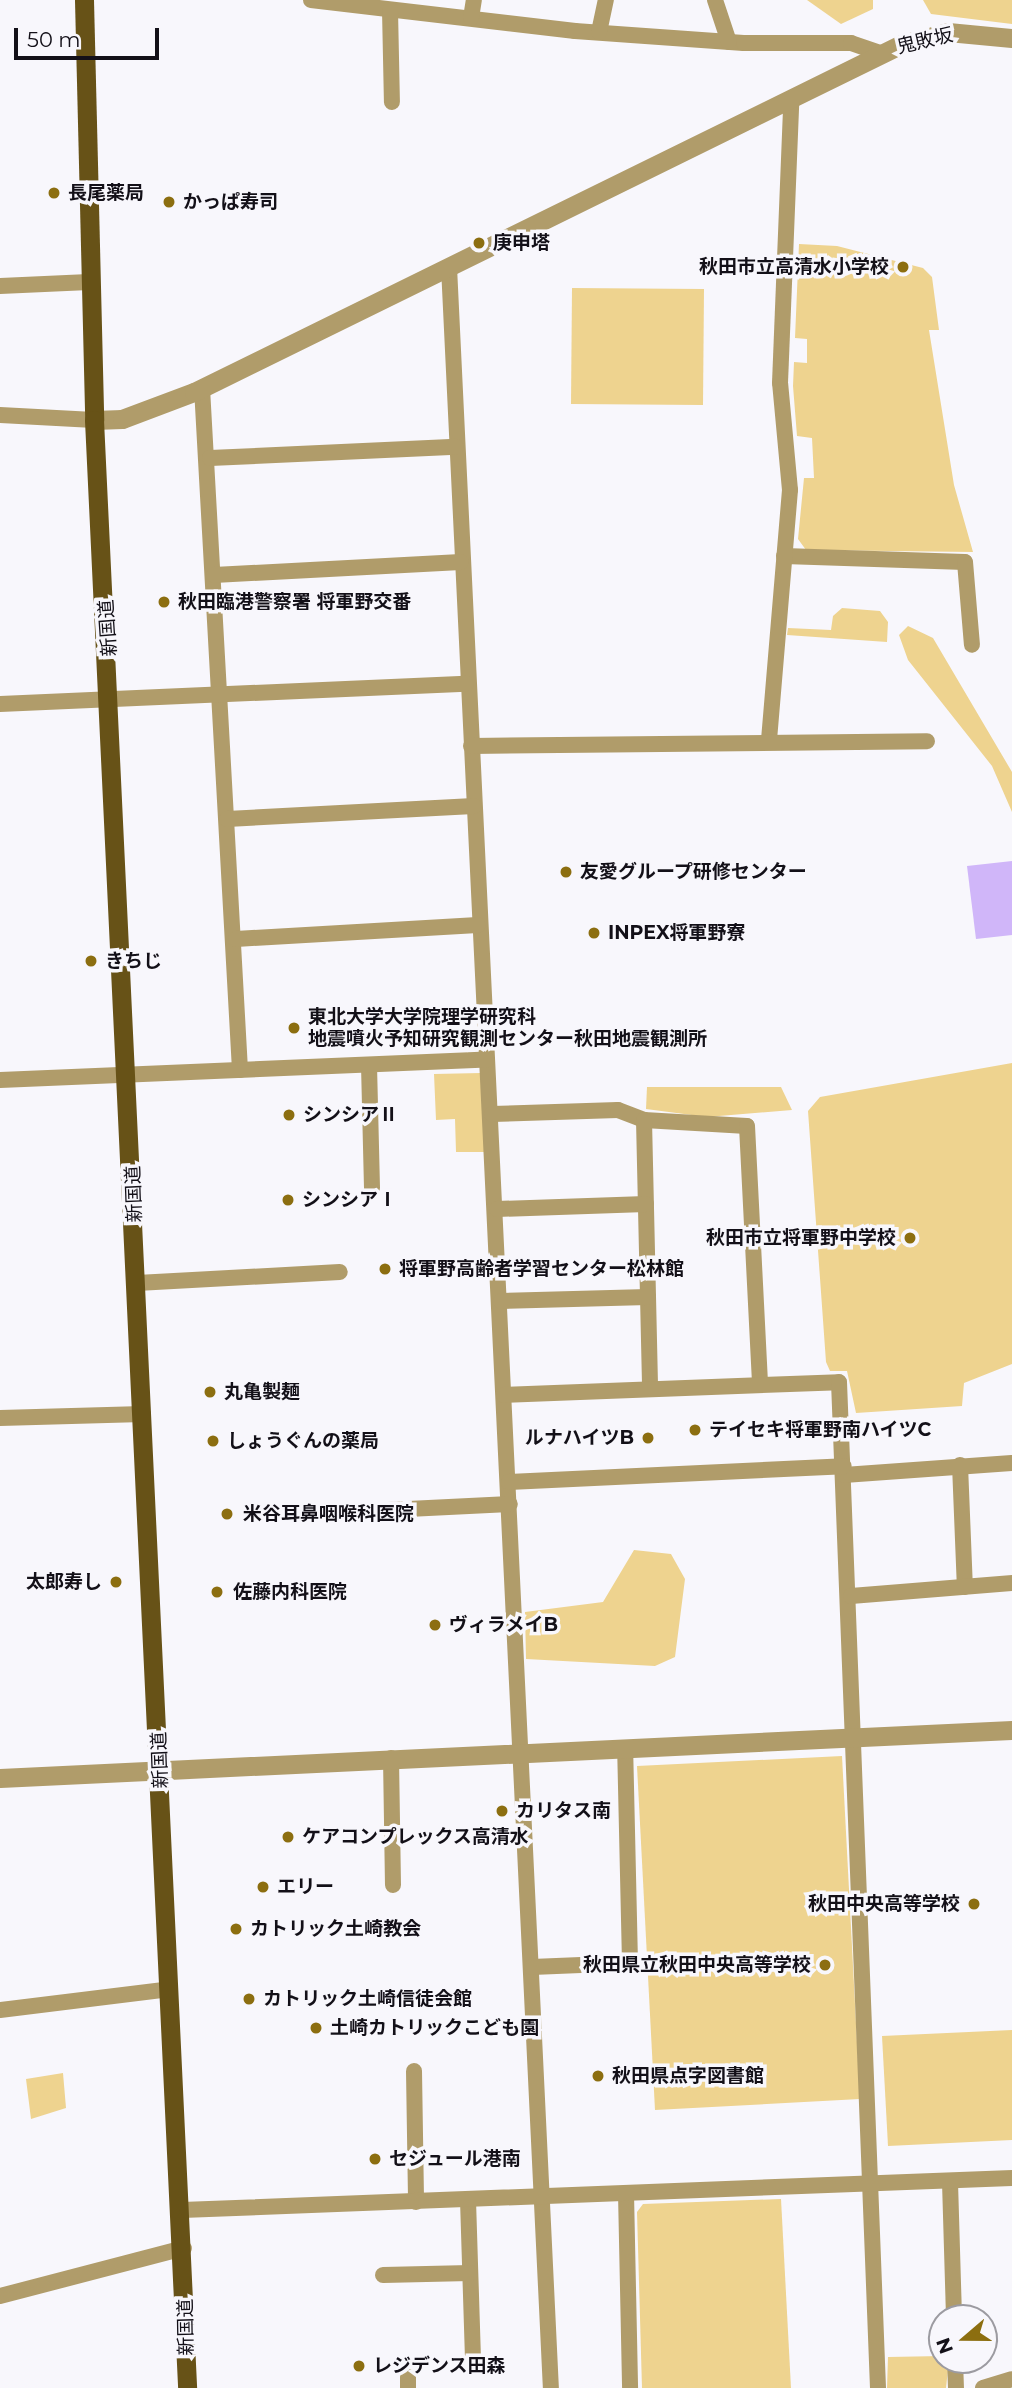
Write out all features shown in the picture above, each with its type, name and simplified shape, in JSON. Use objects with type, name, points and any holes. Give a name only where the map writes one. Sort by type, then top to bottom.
[{"type":"main road","name":"新国道","points":[[84,0],[94,420],[112,698],[143,1414],[184,2248],[187,2388]]},
{"type":"street","points":[[311,0],[599,32],[729,42],[851,43],[880,53]]},
{"type":"street","points":[[471,18],[474,0]]},
{"type":"street","points":[[599,32],[606,0]]},
{"type":"street","points":[[715,0],[729,42]]},
{"type":"street","points":[[390,10],[392,102]]},
{"type":"street","name":"鬼敗坂","points":[[94,420],[121,419],[202,388],[791,104],[880,53],[948,32],[1012,38]]},
{"type":"street","points":[[769,740],[790,490],[780,383],[791,104]]},
{"type":"street","points":[[449,267],[478,925],[492,1114],[504,1395],[525,1753],[541,2197],[551,2388]]},
{"type":"street","points":[[0,286],[89,282]]},
{"type":"street","points":[[202,388],[210,458],[219,696],[236,939],[240,1070]]},
{"type":"street","points":[[0,415],[94,420]]},
{"type":"street","points":[[210,458],[456,447]]},
{"type":"street","points":[[784,556],[965,562],[972,645]]},
{"type":"street","points":[[214,575],[461,562]]},
{"type":"street","points":[[0,704],[466,684]]},
{"type":"street","points":[[471,746],[769,740],[926,741]]},
{"type":"street","points":[[227,819],[474,806]]},
{"type":"street","points":[[236,939],[478,925]]},
{"type":"street","points":[[0,1080],[487,1060]]},
{"type":"street","points":[[369,1065],[372,1188]]},
{"type":"street","points":[[492,1114],[618,1110],[644,1120],[747,1126],[760,1384]]},
{"type":"street","points":[[644,1120],[650,1389]]},
{"type":"street","points":[[497,1209],[646,1204]]},
{"type":"street","points":[[137,1283],[340,1272]]},
{"type":"street","points":[[501,1301],[648,1297]]},
{"type":"street","points":[[504,1395],[839,1382],[851,1596],[852,1738],[873,2184],[878,2388]]},
{"type":"street","points":[[0,1418],[143,1414]]},
{"type":"street","points":[[509,1482],[1012,1463]]},
{"type":"street","points":[[960,1465],[965,1587]]},
{"type":"street","points":[[347,1512],[510,1504]]},
{"type":"street","points":[[851,1596],[1012,1583]]},
{"type":"street","points":[[0,1778],[1012,1730]]},
{"type":"street","points":[[532,1967],[630,1963],[625,1748]]},
{"type":"street","points":[[391,1758],[393,1885]]},
{"type":"street","points":[[0,2010],[170,1989]]},
{"type":"street","points":[[414,2071],[416,2202]]},
{"type":"street","points":[[182,2210],[1012,2178]]},
{"type":"street","points":[[950,2182],[954,2304]]},
{"type":"street","points":[[626,2193],[630,2388]]},
{"type":"street","points":[[468,2200],[473,2358]]},
{"type":"street","points":[[0,2296],[184,2248]]},
{"type":"street","points":[[383,2275],[470,2273]]},
{"type":"street","points":[[985,2388],[1012,2379]]},
{"type":"shaded area","points":[[807,0],[873,0],[873,9],[841,24]]},
{"type":"shaded area","points":[[923,0],[1012,0],[1012,24],[931,14]]},
{"type":"shaded area","points":[[799,244],[837,246],[923,268],[932,277],[939,330],[929,330],[954,485],[973,552],[806,550],[798,539],[804,478],[814,478],[812,438],[797,436],[793,386],[794,362],[807,363],[807,339],[795,338]]},
{"type":"shaded area","points":[[572,288],[704,289],[703,405],[571,404]]},
{"type":"shaded area","points":[[842,608],[880,611],[888,622],[887,642],[787,635],[788,628],[831,630],[833,616]]},
{"type":"shaded area","points":[[908,626],[933,638],[1012,772],[1012,812],[992,766],[908,660],[899,635]]},
{"type":"shaded area","points":[[1012,861],[1012,935],[976,939],[967,866]]},
{"type":"shaded area","points":[[1012,1063],[1012,1364],[964,1383],[962,1406],[856,1413],[847,1371],[830,1371],[826,1362],[808,1111],[820,1097]]},
{"type":"shaded area","points":[[481,1073],[486,1152],[456,1152],[455,1119],[436,1120],[434,1074]]},
{"type":"shaded area","points":[[647,1087],[781,1087],[792,1110],[707,1117],[646,1109]]},
{"type":"shaded area","points":[[634,1550],[671,1554],[685,1579],[675,1657],[655,1666],[526,1659],[525,1612],[603,1602]]},
{"type":"shaded area","points":[[842,1756],[860,2099],[655,2110],[637,1766]]},
{"type":"shaded area","points":[[1012,2030],[1012,2140],[888,2146],[882,2036]]},
{"type":"shaded area","points":[[63,2073],[66,2108],[31,2119],[26,2079]]},
{"type":"shaded area","points":[[781,2199],[791,2388],[642,2388],[637,2212],[643,2204]]},
{"type":"shaded area","points":[[928,2356],[928,2374],[948,2374],[946,2388],[887,2388],[888,2357]]},
{"type":"place","name":"長尾薬局","points":[[54,193]]},
{"type":"place","name":"かっぱ寿司","points":[[169,202]]},
{"type":"place","name":"庚申塔","points":[[479,243]]},
{"type":"place","name":"秋田市立高清水小学校","points":[[903,267]]},
{"type":"place","name":"秋田臨港警察署 将軍野交番","points":[[164,602]]},
{"type":"place","name":"友愛グループ研修センター","points":[[566,872]]},
{"type":"place","name":"INPEX将軍野寮","points":[[594,933]]},
{"type":"place","name":"きちじ","points":[[91,961]]},
{"type":"place","name":"東北大学大学院理学研究科 地震噴火予知研究観測センター秋田地震観測所","points":[[294,1028]]},
{"type":"place","name":"シンシアⅡ","points":[[289,1115]]},
{"type":"place","name":"シンシアⅠ","points":[[288,1200]]},
{"type":"place","name":"秋田市立将軍野中学校","points":[[910,1238]]},
{"type":"place","name":"将軍野高齢者学習センター松林館","points":[[385,1269]]},
{"type":"place","name":"丸亀製麺","points":[[210,1392]]},
{"type":"place","name":"テイセキ将軍野南ハイツC","points":[[695,1430]]},
{"type":"place","name":"ルナハイツB","points":[[648,1438]]},
{"type":"place","name":"しょうぐんの薬局","points":[[213,1441]]},
{"type":"place","name":"米谷耳鼻咽喉科医院","points":[[227,1514]]},
{"type":"place","name":"太郎寿し","points":[[116,1582]]},
{"type":"place","name":"佐藤内科医院","points":[[217,1592]]},
{"type":"place","name":"ヴィラメイB","points":[[435,1625]]},
{"type":"place","name":"カリタス南","points":[[502,1811]]},
{"type":"place","name":"ケアコンプレックス高清水","points":[[288,1837]]},
{"type":"place","name":"エリー","points":[[263,1887]]},
{"type":"place","name":"秋田中央高等学校","points":[[974,1904]]},
{"type":"place","name":"カトリック土崎教会","points":[[236,1929]]},
{"type":"place","name":"秋田県立秋田中央高等学校","points":[[825,1965]]},
{"type":"place","name":"カトリック土崎信徒会館","points":[[249,1999]]},
{"type":"place","name":"土崎カトリックこども園","points":[[316,2028]]},
{"type":"place","name":"秋田県点字図書館","points":[[598,2076]]},
{"type":"place","name":"セジュール港南","points":[[375,2159]]},
{"type":"place","name":"レジデンス田森","points":[[359,2366]]}]
